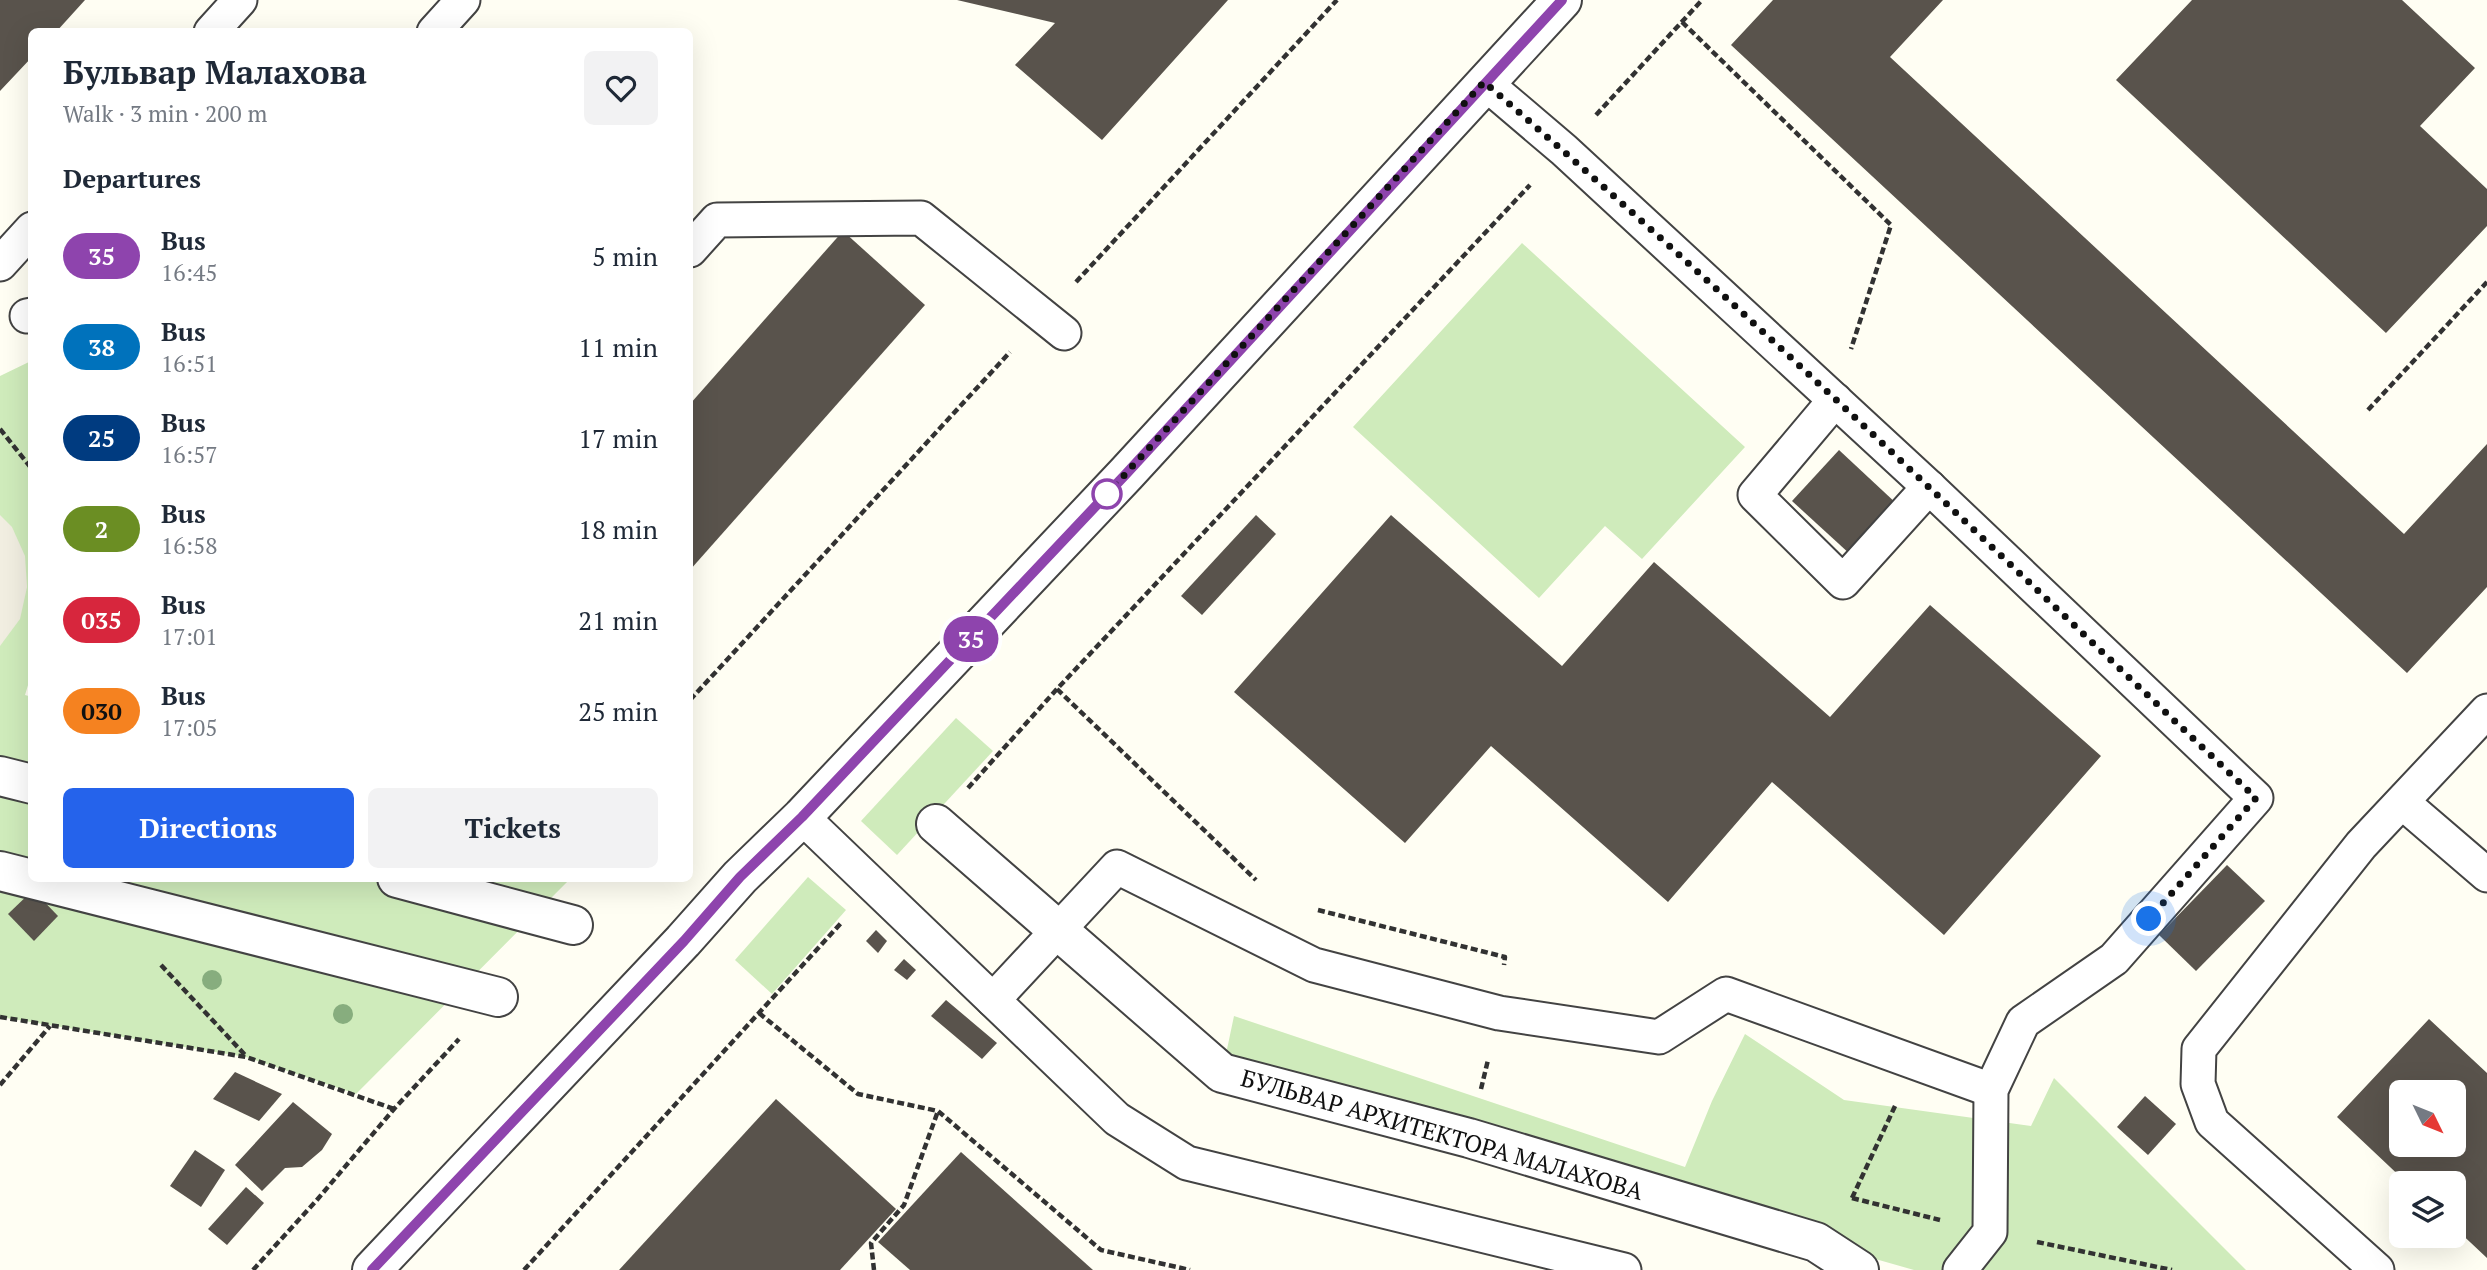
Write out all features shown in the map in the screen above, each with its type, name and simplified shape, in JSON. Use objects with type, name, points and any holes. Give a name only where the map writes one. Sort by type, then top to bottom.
[{"type":"street","points":[[372,1270],[684,941],[740,877],[802,817],[1135,464],[1562,0]]},
{"type":"street","points":[[0,776],[28,783]]},
{"type":"street","name":"БУЛЬВАР АРХИТЕКТОРА МАЛАХОВА","points":[[936,824],[1222,1073],[1469,1138],[1816,1242],[1859,1270]]},
{"type":"street","points":[[0,871],[28,878]]},
{"type":"street","points":[[43,882],[498,998]]},
{"type":"street","points":[[412,882],[573,925]]},
{"type":"lane","points":[[215,28],[240,0]]},
{"type":"lane","points":[[437,28],[463,0]]},
{"type":"lane","points":[[1484,82],[1564,150],[1929,487],[2256,798],[2114,959],[2023,1022],[1991,1090],[1990,1232],[1960,1270]]},
{"type":"lane","points":[[693,247],[717,220],[920,218],[1064,333]]},
{"type":"lane","points":[[0,264],[28,233]]},
{"type":"lane","points":[[1835,400],[1755,495],[1843,582],[1929,487]]},
{"type":"lane","points":[[2377,1270],[2212,1122],[2198,1084],[2199,1049],[2361,845],[2487,711]]},
{"type":"lane","points":[[2402,802],[2487,875]]},
{"type":"lane","points":[[802,817],[1117,1119],[1186,1163],[1624,1270]]},
{"type":"lane","points":[[993,1000],[1116,867],[1314,965],[1499,1013],[1660,1037],[1726,995],[1991,1090]]},
{"type":"path","points":[[936,824],[1057,689],[1702,0]]},
{"type":"path","points":[[1682,22],[1891,225],[1835,400]]},
{"type":"path","points":[[2368,410],[2487,282]]},
{"type":"path","points":[[0,429],[28,464]]},
{"type":"path","points":[[524,1270],[874,887]]},
{"type":"path","points":[[253,1270],[394,1109],[498,998]]},
{"type":"path","points":[[759,1013],[858,1094],[938,1111],[1101,1250],[1190,1270]]},
{"type":"path","points":[[0,1017],[246,1057],[394,1109]]},
{"type":"path","points":[[0,1085],[51,1025]]},
{"type":"path","points":[[1816,1242],[1852,1198],[1914,1064]]},
{"type":"path","points":[[874,1270],[871,1243],[904,1205],[938,1111]]},
{"type":"green space","points":[[1522,243],[1745,447],[1642,559],[1605,526],[1539,598],[1353,427]]},
{"type":"green space","points":[[28,362],[28,685],[25,695],[28,696],[28,882],[567,882],[356,1094],[246,1057],[0,1017],[0,376]]},
{"type":"green space","points":[[956,718],[993,751],[897,855],[861,821]]},
{"type":"green space","points":[[808,877],[846,910],[772,994],[735,960]]},
{"type":"green space","points":[[1234,1016],[1685,1167],[1712,1101],[1745,1034],[1844,1100],[2031,1126],[2054,1078],[2246,1270],[1914,1270],[1222,1073]]},
{"type":"shaded area","points":[[0,515],[12,527],[25,556],[27,587],[20,619],[0,646]]},
{"type":"building","points":[[0,0],[85,0],[60,28],[28,28],[28,61],[0,91]]},
{"type":"building","points":[[957,0],[1228,0],[1102,140],[1015,65],[1055,23]]},
{"type":"building","points":[[1773,0],[1943,0],[1890,57],[2404,534],[2487,444],[2487,587],[2407,673],[1731,45]]},
{"type":"building","points":[[2192,0],[2402,0],[2475,68],[2420,126],[2487,189],[2487,226],[2386,333],[2116,80]]},
{"type":"building","points":[[843,231],[925,305],[693,567],[693,401]]},
{"type":"building","points":[[1839,450],[1898,505],[1851,555],[1792,501]]},
{"type":"building","points":[[1256,515],[1276,534],[1202,615],[1181,596]]},
{"type":"building","points":[[1391,515],[1562,666],[1654,562],[1830,717],[1930,605],[2101,756],[1944,935],[1772,782],[1668,902],[1491,746],[1405,843],[1234,692]]},
{"type":"building","points":[[2227,865],[2265,901],[2196,971],[2159,935]]},
{"type":"building","points":[[33,890],[58,916],[34,941],[8,914]]},
{"type":"building","points":[[876,930],[887,941],[878,953],[866,941]]},
{"type":"building","points":[[904,959],[916,970],[907,980],[894,970]]},
{"type":"building","points":[[946,1000],[997,1043],[982,1059],[931,1016]]},
{"type":"building","points":[[2429,1019],[2487,1073],[2487,1258],[2466,1238],[2466,1171],[2394,1171],[2337,1117]]},
{"type":"building","points":[[235,1072],[282,1094],[259,1121],[213,1099]]},
{"type":"building","points":[[2145,1096],[2176,1124],[2148,1155],[2117,1127]]},
{"type":"building","points":[[776,1099],[896,1209],[840,1270],[619,1270]]},
{"type":"building","points":[[293,1102],[332,1134],[322,1150],[302,1167],[285,1168],[262,1191],[235,1165]]},
{"type":"building","points":[[195,1150],[225,1170],[201,1207],[170,1186]]},
{"type":"building","points":[[961,1152],[1093,1270],[910,1270],[878,1242]]},
{"type":"building","points":[[246,1187],[264,1203],[227,1245],[208,1229]]},
{"type":"bus line","name":"35","points":[[372,1270],[684,941],[740,877],[802,817],[1126,474],[1562,0]]},
{"type":"route","points":[[1107,494],[1484,82],[1564,150],[1891,452],[2256,798],[2149,919]]}]
